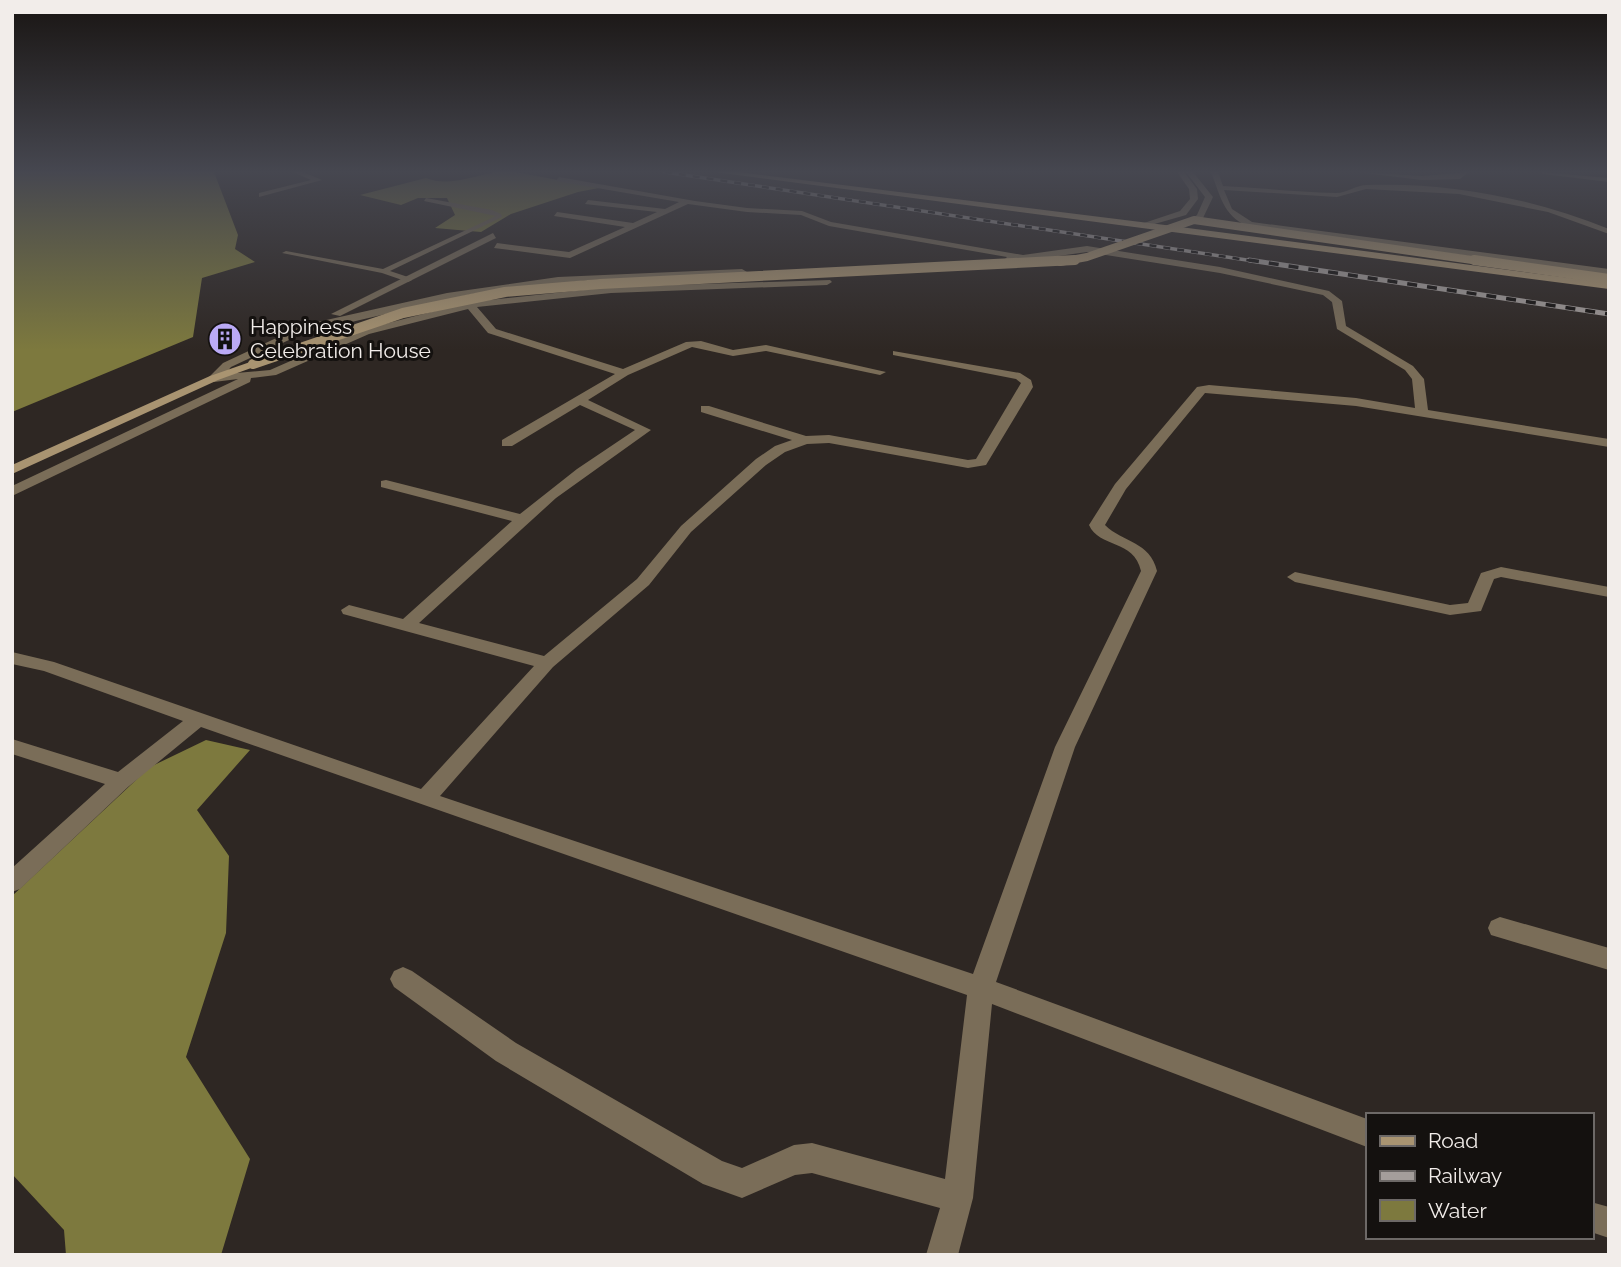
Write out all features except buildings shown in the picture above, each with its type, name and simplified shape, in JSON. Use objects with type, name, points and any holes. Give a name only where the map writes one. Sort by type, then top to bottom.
[{"type":"main road","points":[[12,470],[214,378],[253,370],[403,313],[505,292],[586,285],[1071,261],[1111,250],[1155,231]]},
{"type":"main road","points":[[1193,231],[1609,286]]},
{"type":"main road","points":[[1272,231],[1609,279]]},
{"type":"street","points":[[214,378],[227,365],[495,241],[570,255],[624,231]]},
{"type":"street","points":[[870,231],[1024,258]]},
{"type":"street","points":[[1303,231],[1609,272]]},
{"type":"street","points":[[299,331],[459,293],[567,279],[1024,258],[1087,249],[1220,270],[1326,293],[1337,301],[1340,327],[1409,368],[1418,379],[1422,411]]},
{"type":"street","points":[[12,492],[253,370],[290,366],[365,332],[470,305],[516,298],[611,290],[827,282]]},
{"type":"street","points":[[470,305],[492,331],[624,373]]},
{"type":"street","points":[[508,443],[624,373],[694,343],[733,353],[766,348],[880,372]]},
{"type":"street","points":[[705,409],[805,439],[829,439],[968,464],[981,463],[1027,387],[1027,382],[1020,376],[897,354]]},
{"type":"street","points":[[942,1255],[958,1198],[981,988],[1065,747],[1149,571],[1148,560],[1140,550],[1099,530],[1097,525],[1120,487],[1204,390],[1356,402],[1609,443]]},
{"type":"street","points":[[408,625],[524,520],[611,449],[645,430],[579,400]]},
{"type":"street","points":[[425,799],[547,663],[643,582],[685,529],[761,462],[780,449],[805,439]]},
{"type":"street","points":[[386,484],[524,520]]},
{"type":"street","points":[[1294,578],[1464,610],[1475,607],[1486,576],[1501,572],[1609,592]]},
{"type":"street","points":[[349,610],[547,663]]},
{"type":"street","points":[[12,658],[48,666],[425,799],[981,988],[1366,1133]]},
{"type":"street","points":[[12,882],[121,781],[199,719]]},
{"type":"street","points":[[12,746],[121,781]]},
{"type":"street","points":[[1500,928],[1609,959]]},
{"type":"street","points":[[403,979],[506,1052],[714,1173],[742,1183],[794,1160],[812,1157],[958,1198]]},
{"type":"lane","points":[[384,271],[471,231]]},
{"type":"lane","points":[[286,253],[384,271],[408,280]]},
{"type":"water","points":[[12,231],[237,231],[235,249],[255,262],[202,278],[193,337],[12,412]]},
{"type":"water","points":[[206,740],[250,750],[197,810],[229,856],[226,933],[186,1057],[250,1159],[221,1255],[66,1255],[64,1230],[12,1174],[12,896],[150,767]]},
{"type":"railway","points":[[1056,231],[1260,262]]},
{"type":"railway","points":[[1249,260],[1609,314]]},
{"type":"place","name":"Happiness Celebration House","points":[[225,339]]}]
